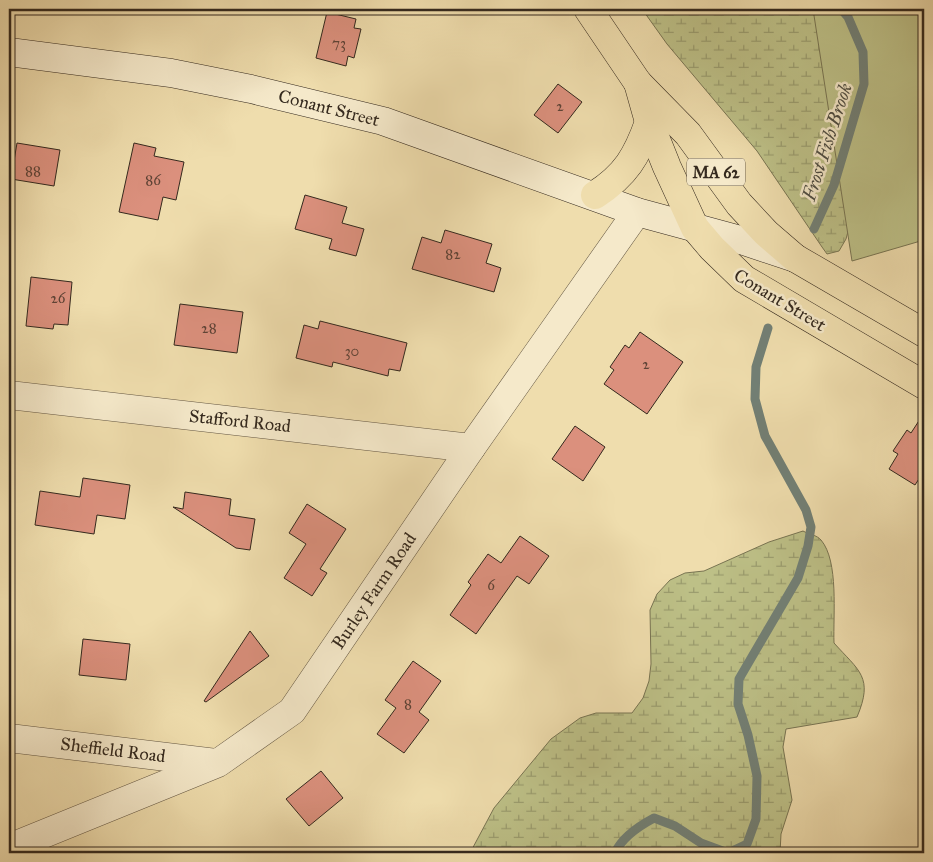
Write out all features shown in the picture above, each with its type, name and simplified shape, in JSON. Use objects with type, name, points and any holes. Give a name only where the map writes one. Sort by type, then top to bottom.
[{"type":"main road","name":"MA 62","points":[[588,9],[638,83],[688,134],[739,204],[766,233],[795,258]]},
{"type":"main road","name":"MA 62","points":[[638,83],[648,122],[695,228],[712,248],[744,279]]},
{"type":"main road","points":[[595,195],[614,183],[628,167],[640,147],[648,122]]},
{"type":"main road","name":"Conant Street","points":[[795,258],[924,333]]},
{"type":"main road","name":"Conant Street","points":[[744,279],[924,385]]},
{"type":"street","name":"Conant Street","points":[[9,52],[171,73],[317,104],[402,127],[595,195],[637,212],[744,241],[795,258]]},
{"type":"street","name":"Conant Street","points":[[637,212],[744,279]]},
{"type":"street","name":"Burley Farm Road","points":[[9,848],[218,763],[292,711],[471,448],[637,212]]},
{"type":"street","name":"Stafford Road","points":[[9,395],[471,448]]},
{"type":"street","name":"Sheffield Road","points":[[9,738],[218,763]]},
{"type":"green space","points":[[642,9],[856,9],[855,205],[846,239],[839,251],[827,254],[757,151],[667,44]]},
{"type":"green space","points":[[813,9],[924,9],[924,240],[852,261]]},
{"type":"green space","points":[[803,531],[819,538],[827,549],[833,574],[834,643],[857,668],[864,683],[864,692],[857,717],[786,729],[783,747],[792,800],[781,834],[780,853],[654,853],[649,849],[641,853],[470,853],[494,808],[551,739],[580,718],[596,713],[632,713],[643,698],[649,681],[651,664],[650,610],[657,594],[670,580],[685,573],[704,571],[769,542]]},
{"type":"building","points":[[327,12],[356,19],[354,28],[361,29],[354,58],[348,56],[346,66],[316,58]]},
{"type":"building","points":[[558,84],[582,102],[558,133],[534,115]]},
{"type":"building","points":[[17,143],[60,150],[54,186],[11,179]]},
{"type":"building","points":[[134,143],[156,148],[154,156],[184,162],[176,200],[163,197],[158,220],[119,212]]},
{"type":"building","points":[[305,195],[347,207],[342,223],[364,229],[356,256],[329,249],[332,239],[295,229]]},
{"type":"building","points":[[445,230],[492,244],[486,263],[501,268],[494,292],[412,269],[422,237],[441,243]]},
{"type":"building","points":[[31,277],[72,282],[68,325],[54,324],[53,329],[26,326]]},
{"type":"building","points":[[180,304],[243,312],[237,353],[174,345]]},
{"type":"building","points":[[320,321],[407,343],[400,371],[389,369],[388,376],[333,362],[332,367],[296,358],[304,325],[318,329]]},
{"type":"building","points":[[640,332],[683,362],[647,414],[604,384],[614,370],[610,367],[625,345],[629,348]]},
{"type":"building","points":[[924,413],[924,471],[915,485],[889,469],[898,454],[893,451],[907,430],[911,433]]},
{"type":"building","points":[[575,426],[605,447],[583,481],[552,459]]},
{"type":"building","points":[[83,478],[130,485],[125,519],[97,515],[94,534],[35,525],[40,491],[80,497]]},
{"type":"building","points":[[185,492],[231,499],[229,515],[255,519],[250,550],[236,548],[173,507],[183,509]]},
{"type":"building","points":[[307,504],[346,529],[320,569],[327,573],[312,596],[284,578],[306,544],[289,533]]},
{"type":"building","points":[[520,536],[549,556],[529,584],[517,576],[476,634],[450,615],[471,585],[468,582],[488,554],[501,563]]},
{"type":"building","points":[[250,631],[269,656],[206,702],[204,701]]},
{"type":"building","points":[[83,639],[130,644],[126,680],[79,675]]},
{"type":"building","points":[[413,661],[441,681],[419,712],[429,720],[404,753],[377,734],[396,708],[385,700]]},
{"type":"building","points":[[321,771],[343,798],[309,826],[286,799]]},
{"type":"waterway","name":"Frost Fish Brook","points":[[814,229],[834,185],[864,84],[863,52],[848,17],[841,9]]},
{"type":"waterway","name":"Frost Fish Brook","points":[[728,853],[747,844],[756,819],[757,776],[748,735],[738,704],[739,679],[798,578],[808,546],[811,527],[806,510],[765,436],[755,399],[756,367],[768,328]]},
{"type":"waterway","name":"Frost Fish Brook","points":[[615,853],[626,837],[654,818],[675,826],[701,843],[728,853]]}]
